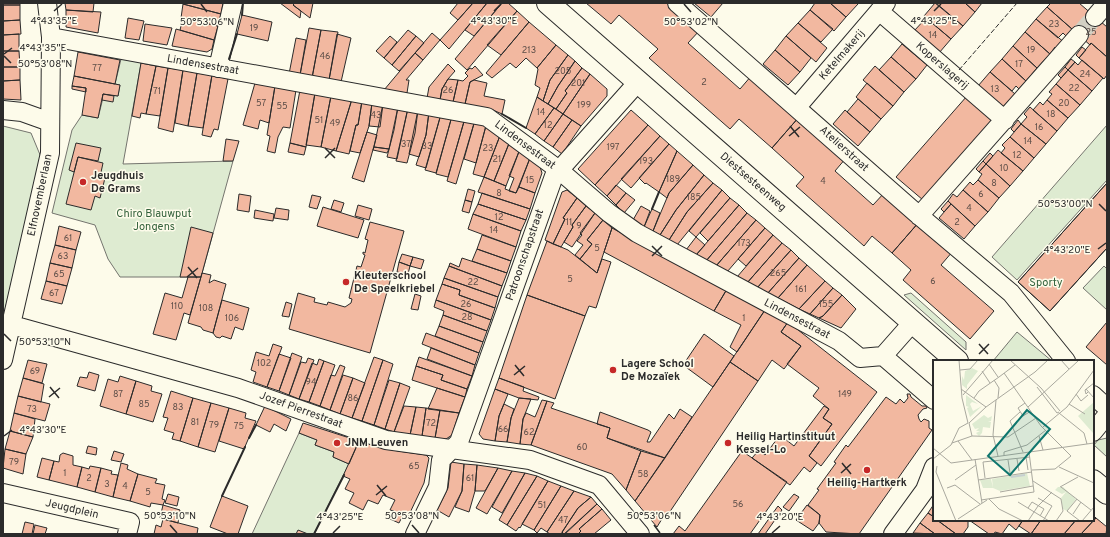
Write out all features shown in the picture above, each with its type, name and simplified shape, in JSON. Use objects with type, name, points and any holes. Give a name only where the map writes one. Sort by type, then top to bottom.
[{"type":"main road","name":"Diestsesteenweg","points":[[557,6],[638,82],[956,360]]},
{"type":"main road","points":[[1094,482],[1107,493]]},
{"type":"street","name":"Elfnovemberlaan","points":[[3,360],[50,153],[51,37],[47,3]]},
{"type":"street","points":[[218,68],[233,3]]},
{"type":"street","name":"Atelierstraat","points":[[677,3],[797,107],[919,216],[1011,293],[1065,360]]},
{"type":"street","points":[[1095,17],[1107,3]]},
{"type":"street","name":"Ketelmakerij","points":[[797,107],[883,7]]},
{"type":"street","name":"Koperslagerij","points":[[883,7],[1005,120]]},
{"type":"street","points":[[919,216],[1079,35]]},
{"type":"street","name":"Lindensestraat","points":[[51,37],[487,117],[558,170],[609,213],[637,233],[839,341],[860,358],[883,356]]},
{"type":"street","name":"Patroonschapstraat","points":[[415,534],[438,487],[441,460],[460,442],[516,286],[549,186],[558,170],[638,82]]},
{"type":"street","points":[[3,110],[22,112],[50,122]]},
{"type":"street","points":[[913,322],[883,356],[933,399]]},
{"type":"street","name":"Jozef Pierrestraat","points":[[12,324],[238,388],[300,416],[386,440],[530,460],[599,485],[640,534]]},
{"type":"street","points":[[1094,396],[1107,408]]},
{"type":"street","points":[[1094,431],[1107,415]]},
{"type":"street","points":[[893,534],[925,490],[933,470]]},
{"type":"street","name":"Jeugdplein","points":[[3,493],[130,522],[127,534]]},
{"type":"green space","name":"Chiro Blauwput Jongens","points":[[122,55],[142,58],[123,164],[233,161],[201,277],[120,277],[108,259],[95,225],[52,213],[72,130],[82,115],[98,118],[104,94],[118,96],[120,85],[115,84]]},
{"type":"green space","points":[[1107,125],[1107,180],[1017,280],[992,257]]},
{"type":"green space","points":[[3,126],[31,133],[43,162],[3,317]]},
{"type":"green space","points":[[1104,266],[1107,269],[1107,310],[1083,288]]},
{"type":"green space","points":[[911,293],[966,342],[966,350],[904,295]]},
{"type":"green space","points":[[1017,332],[1051,360],[994,360]]},
{"type":"green space","points":[[299,433],[317,440],[315,445],[334,452],[333,457],[349,464],[314,534],[252,534]]},
{"type":"green space","points":[[1107,438],[1107,457],[1094,445],[1098,440]]},
{"type":"building","points":[[3,3],[20,3],[20,5],[3,5]]},
{"type":"building","points":[[65,3],[94,3],[93,12],[66,10]]},
{"type":"building","points":[[183,3],[223,3],[221,14]]},
{"type":"building","points":[[280,3],[295,3],[293,5],[301,11],[300,18]]},
{"type":"building","points":[[295,3],[313,3],[310,18],[293,5]]},
{"type":"building","points":[[458,3],[473,3],[458,20],[450,13]]},
{"type":"building","points":[[473,3],[487,3],[449,49],[440,40]]},
{"type":"building","points":[[487,3],[502,3],[474,36],[465,30]]},
{"type":"building","points":[[502,3],[508,3],[517,11],[467,70],[455,59]]},
{"type":"building","points":[[586,3],[669,3],[700,30],[688,43],[740,89],[752,75],[799,117],[772,148],[739,119],[730,129],[649,58],[658,49],[619,15],[611,24]]},
{"type":"building","points":[[694,3],[723,3],[711,17]]},
{"type":"building","points":[[815,3],[830,3],[846,17],[834,31],[810,10]]},
{"type":"building","points":[[830,3],[856,3],[858,4],[846,17]]},
{"type":"building","points":[[935,3],[963,26],[951,39],[924,16]]},
{"type":"building","points":[[936,3],[965,3],[975,12],[963,26]]},
{"type":"building","points":[[965,3],[982,3],[975,12]]},
{"type":"building","points":[[1051,3],[1079,3],[1107,27],[1107,57],[1091,43],[1090,45],[1047,7]]},
{"type":"building","points":[[183,4],[221,14],[218,26],[181,18]]},
{"type":"building","points":[[3,5],[20,5],[20,20],[3,21]]},
{"type":"building","points":[[1047,7],[1072,29],[1066,36],[1063,33],[1058,38],[1036,19]]},
{"type":"building","points":[[66,10],[101,12],[98,33],[66,27]]},
{"type":"building","points":[[810,10],[833,29],[821,42],[798,23]]},
{"type":"building","points":[[517,11],[529,22],[501,55],[487,45]]},
{"type":"building","points":[[242,15],[272,22],[268,41],[237,34]]},
{"type":"building","points":[[128,18],[144,21],[139,40],[125,38]]},
{"type":"building","points":[[183,18],[218,26],[214,40],[180,30]]},
{"type":"building","points":[[926,18],[951,39],[939,53],[914,31]]},
{"type":"building","points":[[1036,19],[1065,43],[1058,50],[1055,47],[1050,54],[1025,32]]},
{"type":"building","points":[[20,20],[21,34],[3,35],[3,21]]},
{"type":"building","points":[[529,22],[556,45],[537,68],[526,58],[516,68],[510,63],[492,78],[486,73]]},
{"type":"building","points":[[798,23],[827,48],[816,62],[786,36]]},
{"type":"building","points":[[145,24],[172,28],[167,45],[143,41]]},
{"type":"building","points":[[309,28],[321,30],[312,78],[300,75]]},
{"type":"building","points":[[176,29],[214,40],[212,49],[207,52],[172,46]]},
{"type":"building","points":[[321,30],[338,32],[329,80],[312,78]]},
{"type":"building","points":[[408,30],[416,36],[392,65],[384,58]]},
{"type":"building","points":[[1025,32],[1050,54],[1037,68],[1013,46]]},
{"type":"building","points":[[432,33],[440,40],[423,60],[415,53]]},
{"type":"building","points":[[19,34],[19,51],[3,51],[3,35]]},
{"type":"building","points":[[337,34],[351,38],[341,82],[329,80]]},
{"type":"building","points":[[390,36],[397,42],[384,58],[376,51]]},
{"type":"building","points":[[416,36],[424,43],[399,71],[392,65]]},
{"type":"building","points":[[786,36],[811,58],[800,72],[775,50]]},
{"type":"building","points":[[296,38],[306,40],[300,75],[289,74]]},
{"type":"building","points":[[1091,43],[1107,57],[1107,75],[1104,79],[1079,58]]},
{"type":"building","points":[[902,44],[927,65],[916,79],[891,57]]},
{"type":"building","points":[[556,45],[568,55],[550,80],[543,101],[537,97],[540,88],[535,85],[537,68]]},
{"type":"building","points":[[1013,46],[1037,68],[1026,81],[1002,59]]},
{"type":"building","points":[[1082,47],[1086,50],[1079,58],[1076,55]]},
{"type":"building","points":[[775,50],[800,72],[788,85],[763,64]]},
{"type":"building","points":[[3,51],[19,51],[20,67],[3,67]]},
{"type":"building","points":[[78,52],[120,60],[115,84],[74,76]]},
{"type":"building","points":[[415,53],[423,60],[406,80],[409,80],[407,93],[384,90]]},
{"type":"building","points":[[568,55],[575,61],[548,104],[543,101],[550,80]]},
{"type":"building","points":[[891,57],[916,79],[904,92],[879,70]]},
{"type":"building","points":[[1002,59],[1026,81],[1019,89],[1016,86],[1012,91],[990,72]]},
{"type":"building","points":[[1071,59],[1075,62],[1068,70],[1065,67]]},
{"type":"building","points":[[1082,60],[1103,78],[1092,91],[1068,70],[1075,62],[1078,65]]},
{"type":"building","points":[[575,61],[582,68],[565,91],[567,93],[556,109],[548,104]]},
{"type":"building","points":[[141,63],[156,66],[146,114],[141,113],[140,118],[132,116]]},
{"type":"building","points":[[448,64],[455,71],[442,89],[440,100],[427,98],[429,87]]},
{"type":"building","points":[[156,66],[168,68],[160,116],[146,114]]},
{"type":"building","points":[[475,66],[483,75],[470,82],[465,104],[453,102],[458,80],[463,81],[468,76],[465,73],[470,68],[472,69]]},
{"type":"building","points":[[875,66],[904,92],[893,106],[863,80]]},
{"type":"building","points":[[3,67],[20,67],[20,80],[3,81]]},
{"type":"building","points":[[1065,67],[1068,70],[1061,78],[1058,75]]},
{"type":"building","points":[[168,68],[183,70],[173,132],[158,128]]},
{"type":"building","points":[[582,68],[590,74],[563,114],[556,109],[567,93],[565,91]]},
{"type":"building","points":[[183,70],[197,73],[188,126],[175,123]]},
{"type":"building","points":[[1068,70],[1092,91],[1080,105],[1056,84]]},
{"type":"building","points":[[990,72],[1015,94],[1002,108],[978,86]]},
{"type":"building","points":[[197,73],[212,75],[203,128],[188,126]]},
{"type":"building","points":[[590,74],[607,89],[607,96],[581,126],[563,114]]},
{"type":"building","points":[[212,75],[228,79],[218,130],[214,129],[211,137],[202,135]]},
{"type":"building","points":[[74,76],[120,85],[118,96],[103,94],[98,118],[82,115],[86,88],[72,86]]},
{"type":"building","points":[[448,79],[458,80],[453,102],[440,100],[442,89]]},
{"type":"building","points":[[20,80],[21,100],[3,99],[3,81]]},
{"type":"building","points":[[474,80],[487,83],[484,96],[505,100],[502,114],[493,110],[465,104],[470,82]]},
{"type":"building","points":[[255,83],[275,86],[269,123],[260,120],[258,129],[243,125]]},
{"type":"building","points":[[867,83],[893,106],[881,119],[856,97]]},
{"type":"building","points":[[1056,84],[1080,105],[1068,118],[1047,100],[1052,94],[1049,92]]},
{"type":"building","points":[[72,86],[86,88],[86,92],[72,89]]},
{"type":"building","points":[[275,86],[296,90],[290,128],[283,127],[278,137],[275,153],[267,151],[270,136],[267,135]]},
{"type":"building","points":[[300,90],[315,93],[306,147],[290,143]]},
{"type":"building","points":[[315,93],[331,96],[321,147],[306,145]]},
{"type":"building","points":[[103,94],[114,96],[113,102],[102,100]]},
{"type":"building","points":[[331,96],[352,99],[336,151],[321,147]]},
{"type":"building","points":[[967,96],[994,119],[923,200],[896,177]]},
{"type":"building","points":[[537,97],[554,108],[535,134],[526,128]]},
{"type":"building","points":[[352,99],[362,101],[358,125],[356,125],[349,154],[336,151]]},
{"type":"building","points":[[858,99],[881,119],[870,132],[847,112]]},
{"type":"building","points":[[1047,100],[1068,118],[1057,131],[1033,110],[1040,102],[1043,105]]},
{"type":"building","points":[[362,101],[372,103],[369,126],[360,153],[350,151],[356,125],[358,125]]},
{"type":"building","points":[[372,103],[383,104],[380,127],[369,126]]},
{"type":"building","points":[[383,104],[398,107],[389,149],[374,147]]},
{"type":"building","points":[[398,107],[408,108],[397,159],[387,157]]},
{"type":"building","points":[[1030,107],[1057,131],[1046,144],[1021,124],[1027,117],[1024,114]]},
{"type":"building","points":[[408,108],[418,110],[415,133],[407,163],[396,161]]},
{"type":"building","points":[[554,108],[563,114],[544,141],[535,134]]},
{"type":"building","points":[[418,110],[429,112],[426,135],[419,157],[409,154]]},
{"type":"building","points":[[631,110],[648,125],[595,185],[578,169]]},
{"type":"building","points":[[845,110],[870,132],[858,146],[833,124]]},
{"type":"building","points":[[429,112],[441,114],[426,168],[416,165],[426,135]]},
{"type":"building","points":[[441,114],[452,116],[436,173],[425,170]]},
{"type":"building","points":[[563,114],[572,120],[553,147],[544,141]]},
{"type":"building","points":[[452,116],[465,118],[448,177],[436,174]]},
{"type":"building","points":[[799,117],[846,158],[835,171],[873,205],[885,192],[919,222],[892,253],[872,236],[864,246],[796,186],[804,177],[772,148]]},
{"type":"building","points":[[465,118],[475,120],[456,184],[447,181]]},
{"type":"building","points":[[475,120],[487,122],[476,163],[464,159]]},
{"type":"building","points":[[572,120],[581,126],[562,154],[553,147]]},
{"type":"building","points":[[1018,120],[1021,124],[1014,132],[1011,129]]},
{"type":"building","points":[[487,122],[501,133],[484,177],[473,174]]},
{"type":"building","points":[[1021,124],[1046,144],[1034,158],[1010,137]]},
{"type":"building","points":[[648,125],[660,136],[607,196],[595,185]]},
{"type":"building","points":[[367,132],[377,135],[364,182],[352,178]]},
{"type":"building","points":[[501,133],[510,141],[494,181],[484,177]]},
{"type":"building","points":[[660,136],[669,144],[631,188],[621,179]]},
{"type":"building","points":[[1010,137],[1034,158],[1023,171],[1001,153],[1005,148],[1002,145]]},
{"type":"building","points":[[226,139],[239,141],[233,161],[223,161]]},
{"type":"building","points":[[510,141],[520,149],[506,186],[494,181]]},
{"type":"building","points":[[76,143],[101,148],[98,161],[78,157],[74,172],[69,170]]},
{"type":"building","points":[[290,143],[306,147],[304,155],[288,152]]},
{"type":"building","points":[[669,144],[677,151],[659,192],[646,183],[645,184],[639,178]]},
{"type":"building","points":[[374,147],[389,149],[387,153],[373,150]]},
{"type":"building","points":[[520,149],[530,158],[516,193],[509,191],[514,178],[509,176]]},
{"type":"building","points":[[998,150],[1023,171],[1010,186],[986,164]]},
{"type":"building","points":[[677,151],[693,165],[669,193],[667,198],[659,192]]},
{"type":"building","points":[[990,153],[993,156],[986,164],[983,161]]},
{"type":"building","points":[[78,157],[103,163],[100,177],[105,178],[100,198],[95,196],[91,210],[66,204]]},
{"type":"building","points":[[530,158],[540,167],[542,173],[535,193],[519,187]]},
{"type":"building","points":[[983,161],[986,164],[979,172],[976,169]]},
{"type":"building","points":[[986,164],[1010,186],[999,198],[978,180],[982,174],[979,172]]},
{"type":"building","points":[[693,165],[704,175],[676,210],[660,235],[653,231],[669,193]]},
{"type":"building","points":[[704,175],[713,183],[687,212],[669,240],[660,235],[676,210]]},
{"type":"building","points":[[484,177],[506,186],[505,189],[516,193],[519,187],[535,193],[530,209],[478,192]]},
{"type":"building","points":[[978,180],[999,198],[988,212],[963,190],[970,182],[973,185]]},
{"type":"building","points":[[713,183],[722,190],[677,245],[669,240],[687,212]]},
{"type":"building","points":[[1107,183],[1107,248],[1050,311],[1018,282]]},
{"type":"building","points":[[1107,183],[1107,248],[1050,311],[1018,282]]},
{"type":"building","points":[[616,185],[626,193],[616,205],[607,196]]},
{"type":"building","points":[[468,189],[475,191],[472,202],[465,200]]},
{"type":"building","points":[[567,190],[577,198],[563,218],[565,219],[553,244],[545,240],[562,192]]},
{"type":"building","points":[[722,190],[730,198],[696,237],[689,231]]},
{"type":"building","points":[[963,190],[988,212],[975,226],[948,201],[953,194],[957,197]]},
{"type":"building","points":[[482,193],[530,209],[526,220],[478,204]]},
{"type":"building","points":[[626,193],[635,200],[624,213],[616,205]]},
{"type":"building","points":[[239,194],[251,196],[249,212],[237,210]]},
{"type":"building","points":[[312,195],[321,197],[317,209],[309,207]]},
{"type":"building","points":[[577,198],[586,206],[572,225],[573,227],[561,247],[553,244],[565,219],[563,218]]},
{"type":"building","points":[[730,198],[739,205],[708,241],[700,233]]},
{"type":"building","points":[[334,200],[344,203],[341,212],[331,209]]},
{"type":"building","points":[[465,200],[472,202],[469,213],[462,211]]},
{"type":"building","points":[[948,201],[951,204],[944,212],[941,209]]},
{"type":"building","points":[[478,204],[526,220],[521,231],[473,214]]},
{"type":"building","points":[[951,204],[975,226],[964,239],[939,218]]},
{"type":"building","points":[[358,205],[372,209],[369,220],[355,216]]},
{"type":"building","points":[[739,205],[747,213],[706,261],[696,255]]},
{"type":"building","points":[[586,206],[595,213],[572,247],[564,242],[573,227],[572,225]]},
{"type":"building","points":[[641,206],[650,211],[644,227],[633,220]]},
{"type":"building","points":[[323,207],[364,220],[358,238],[317,226]]},
{"type":"building","points":[[276,208],[289,210],[288,220],[274,218]]},
{"type":"building","points":[[652,209],[660,213],[653,231],[644,227]]},
{"type":"building","points":[[255,210],[274,214],[273,221],[254,218]]},
{"type":"building","points":[[595,213],[603,220],[587,240],[592,244],[580,259],[575,255],[583,245],[577,241],[582,235],[580,233]]},
{"type":"building","points":[[747,213],[756,220],[716,266],[706,261]]},
{"type":"building","points":[[473,214],[521,231],[516,247],[468,229]]},
{"type":"building","points":[[603,220],[612,228],[597,273],[580,259],[592,244],[587,240]]},
{"type":"building","points":[[756,220],[765,228],[727,272],[716,266]]},
{"type":"building","points":[[370,222],[404,231],[370,353],[289,329],[298,293],[315,298],[314,302],[327,305],[328,302],[345,307],[351,303],[352,299],[349,298],[357,266],[361,267],[365,255],[363,252],[365,253],[368,240],[365,239]]},
{"type":"building","points":[[919,222],[953,251],[941,265],[994,311],[970,339],[903,280],[911,270],[892,253]]},
{"type":"building","points":[[59,226],[81,232],[76,250],[55,245]]},
{"type":"building","points":[[191,227],[213,233],[201,277],[180,277]]},
{"type":"building","points":[[612,228],[727,289],[714,311],[604,252]]},
{"type":"building","points":[[765,228],[773,235],[746,266],[738,259]]},
{"type":"building","points":[[482,235],[516,247],[511,261],[477,249]]},
{"type":"building","points":[[773,235],[782,243],[747,283],[737,277]]},
{"type":"building","points":[[696,237],[705,245],[696,255],[686,250]]},
{"type":"building","points":[[547,241],[568,250],[597,273],[602,259],[611,262],[596,308],[589,306],[585,316],[527,295]]},
{"type":"building","points":[[782,243],[791,250],[757,288],[747,283]]},
{"type":"building","points":[[55,245],[76,250],[72,268],[50,263]]},
{"type":"building","points":[[477,249],[511,261],[507,273],[472,261]]},
{"type":"building","points":[[791,250],[799,258],[767,294],[757,288]]},
{"type":"building","points":[[402,254],[413,257],[410,266],[399,262]]},
{"type":"building","points":[[413,257],[424,260],[421,269],[410,266]]},
{"type":"building","points":[[462,258],[507,273],[502,286],[449,266],[450,263],[459,267]]},
{"type":"building","points":[[799,258],[807,265],[778,298],[767,294]]},
{"type":"building","points":[[399,262],[410,266],[408,274],[397,272]]},
{"type":"building","points":[[50,263],[72,268],[67,286],[46,281]]},
{"type":"building","points":[[807,265],[825,281],[799,309],[778,298]]},
{"type":"building","points":[[449,266],[502,286],[498,297],[444,278]]},
{"type":"building","points":[[202,273],[211,275],[209,283],[214,280],[226,284],[213,333],[188,323]]},
{"type":"building","points":[[188,277],[201,277],[190,315],[184,313],[176,340],[153,334],[165,293],[182,298]]},
{"type":"building","points":[[444,278],[498,297],[495,308],[459,295],[460,290],[442,284]]},
{"type":"building","points":[[46,281],[67,286],[62,304],[41,299]]},
{"type":"building","points":[[825,281],[833,288],[810,314],[799,309]]},
{"type":"building","points":[[442,284],[460,290],[459,295],[495,308],[491,320],[436,300]]},
{"type":"building","points":[[833,288],[842,295],[823,316],[819,318],[810,314]]},
{"type":"building","points":[[727,289],[765,310],[737,352],[730,347],[741,325],[714,311]]},
{"type":"building","points":[[415,294],[421,296],[418,310],[411,309]]},
{"type":"building","points":[[527,295],[585,316],[555,399],[499,378]]},
{"type":"building","points":[[842,295],[856,309],[841,328],[819,318],[823,316]]},
{"type":"building","points":[[222,300],[249,308],[243,330],[235,327],[231,339],[222,336],[220,338],[216,337],[213,333]]},
{"type":"building","points":[[436,300],[491,320],[487,331],[443,315],[444,311],[434,307]]},
{"type":"building","points":[[286,302],[292,304],[289,317],[282,316]]},
{"type":"building","points":[[765,310],[788,322],[781,332],[801,346],[784,369],[772,360],[758,381],[730,362]]},
{"type":"building","points":[[443,315],[487,331],[483,342],[439,326]]},
{"type":"building","points":[[788,322],[877,392],[821,466],[809,456],[832,424],[823,418],[829,409],[813,396],[819,388],[787,364],[801,346],[781,332]]},
{"type":"building","points":[[1107,322],[1107,365],[1086,347]]},
{"type":"building","points":[[439,326],[483,342],[479,353],[435,336]]},
{"type":"building","points":[[426,333],[479,353],[475,365],[422,344]]},
{"type":"building","points":[[704,334],[734,356],[713,387],[683,365]]},
{"type":"building","points":[[273,344],[282,347],[267,387],[253,382],[256,372],[251,370],[256,352],[269,356]]},
{"type":"building","points":[[431,348],[475,365],[472,376],[427,359]]},
{"type":"building","points":[[292,353],[302,357],[289,395],[279,391]]},
{"type":"building","points":[[279,354],[291,358],[279,391],[267,387]]},
{"type":"building","points":[[374,357],[383,360],[362,421],[352,418]]},
{"type":"building","points":[[419,357],[472,376],[467,389],[441,380],[443,375],[416,366]]},
{"type":"building","points":[[308,358],[314,360],[299,399],[289,395],[301,362],[306,363]]},
{"type":"building","points":[[319,359],[324,361],[309,402],[299,399],[312,363],[317,365]]},
{"type":"building","points":[[28,360],[47,364],[42,383],[23,378]]},
{"type":"building","points":[[383,360],[393,364],[374,425],[362,421]]},
{"type":"building","points":[[324,361],[335,365],[320,406],[309,402]]},
{"type":"building","points":[[730,362],[758,381],[667,516],[665,514],[657,527],[635,501]]},
{"type":"building","points":[[340,365],[345,367],[330,410],[320,406],[331,375],[335,376]]},
{"type":"building","points":[[416,366],[443,375],[441,380],[467,389],[465,397],[412,380]]},
{"type":"building","points":[[89,372],[99,375],[95,391],[77,386],[80,377],[87,378]]},
{"type":"building","points":[[343,375],[353,378],[340,414],[330,410]]},
{"type":"building","points":[[120,376],[136,381],[126,414],[100,406],[108,379],[118,382]]},
{"type":"building","points":[[23,378],[44,384],[41,402],[18,396]]},
{"type":"building","points":[[353,378],[365,383],[352,418],[340,414]]},
{"type":"building","points":[[499,378],[524,387],[523,391],[539,397],[538,400],[519,398],[495,389]]},
{"type":"building","points":[[389,380],[400,383],[385,429],[374,425]]},
{"type":"building","points":[[136,381],[152,386],[151,391],[162,394],[153,422],[126,414]]},
{"type":"building","points":[[400,383],[410,387],[394,432],[385,429]]},
{"type":"building","points":[[437,388],[465,397],[459,413],[428,409]]},
{"type":"building","points":[[495,389],[508,394],[499,416],[495,441],[483,439],[479,434]]},
{"type":"building","points":[[171,391],[193,398],[180,441],[172,439],[174,433],[164,430],[168,418],[163,417]]},
{"type":"building","name":"Heilig-Hartkerk","points":[[907,394],[910,394],[911,397],[922,406],[926,406],[927,408],[923,409],[918,415],[919,419],[921,422],[924,419],[929,421],[929,428],[932,430],[859,534],[826,532],[819,523],[820,515],[808,505],[819,490],[817,489],[836,463],[834,462],[846,445],[848,447],[886,397],[896,404],[900,399],[904,403],[908,398]]},
{"type":"building","points":[[18,396],[50,404],[45,421],[14,413]]},
{"type":"building","points":[[193,398],[211,403],[198,447],[180,441]]},
{"type":"building","points":[[519,398],[531,399],[523,419],[520,444],[507,442],[511,418]]},
{"type":"building","points":[[542,400],[547,401],[531,445],[520,444],[523,419],[526,413],[535,417]]},
{"type":"building","points":[[547,401],[554,403],[551,408],[610,428],[607,438],[641,451],[626,490],[612,474],[531,445]]},
{"type":"building","points":[[211,403],[229,408],[215,452],[198,447]]},
{"type":"building","points":[[504,404],[514,409],[507,442],[495,441],[499,416]]},
{"type":"building","points":[[265,406],[291,419],[286,431],[274,424],[270,432],[256,425]]},
{"type":"building","points":[[404,406],[416,407],[410,435],[394,432]]},
{"type":"building","points":[[824,406],[829,409],[823,418],[832,424],[809,456],[817,463],[810,472],[804,467],[790,485],[752,458],[759,450],[765,455],[780,435],[794,446]]},
{"type":"building","points":[[416,407],[426,408],[422,436],[410,435]]},
{"type":"building","points":[[229,408],[246,413],[245,418],[256,421],[244,449],[219,441]]},
{"type":"building","points":[[426,408],[440,410],[435,438],[422,436]]},
{"type":"building","points":[[680,409],[692,417],[665,458],[607,438],[610,428],[597,424],[600,412],[648,430],[651,432],[647,442],[650,442],[669,414],[674,419]]},
{"type":"building","points":[[440,410],[459,413],[452,435],[446,439],[435,438]]},
{"type":"building","points":[[14,413],[35,419],[33,437],[10,431]]},
{"type":"building","name":"JNM Leuven","points":[[303,423],[359,441],[349,464],[333,457],[334,452],[315,445],[317,440],[299,433]]},
{"type":"building","points":[[10,431],[33,437],[26,454],[5,449]]},
{"type":"building","points":[[359,441],[398,451],[426,455],[429,458],[424,483],[408,517],[403,515],[399,523],[390,519],[394,511],[390,510],[395,500],[383,495],[378,504],[368,500],[363,510],[349,503],[354,493],[345,489],[350,479],[343,476]]},
{"type":"building","points":[[88,446],[97,448],[96,455],[86,453]]},
{"type":"building","points":[[5,449],[26,454],[23,474],[3,468]]},
{"type":"building","points":[[114,451],[124,454],[121,462],[111,460]]},
{"type":"building","points":[[641,451],[665,458],[635,501],[626,490]]},
{"type":"building","points":[[742,451],[787,482],[750,534],[673,534],[679,526],[685,531]]},
{"type":"building","points":[[63,453],[73,456],[73,465],[82,467],[77,487],[49,480],[54,461],[59,462],[60,455]]},
{"type":"building","points":[[42,458],[54,461],[49,480],[37,477]]},
{"type":"building","points":[[451,462],[464,464],[462,491],[449,517],[437,510],[448,488]]},
{"type":"building","points":[[121,463],[128,465],[127,469],[138,474],[130,501],[113,497]]},
{"type":"building","points":[[464,464],[477,465],[475,491],[469,512],[455,507],[462,491]]},
{"type":"building","points":[[477,465],[498,468],[485,491],[475,491]]},
{"type":"building","points":[[90,466],[101,468],[95,492],[77,487],[82,467],[89,469]]},
{"type":"building","points":[[101,468],[112,471],[111,474],[118,475],[113,497],[95,492]]},
{"type":"building","points":[[498,468],[512,471],[487,514],[476,508]]},
{"type":"building","points":[[512,471],[525,473],[502,513],[492,507]]},
{"type":"building","points":[[525,473],[537,476],[507,525],[499,520]]},
{"type":"building","points":[[138,474],[157,479],[155,483],[165,485],[162,499],[165,500],[163,505],[151,503],[150,507],[130,501]]},
{"type":"building","points":[[537,476],[548,481],[520,528],[519,527],[516,531],[507,525]]},
{"type":"building","points":[[548,481],[561,486],[534,530],[522,524]]},
{"type":"building","points":[[561,486],[574,491],[547,532],[541,528],[537,533],[534,530]]},
{"type":"building","points":[[574,491],[591,497],[578,508],[561,534],[550,534],[547,532]]},
{"type":"building","points":[[168,494],[179,497],[177,506],[165,503]]},
{"type":"building","points":[[794,494],[799,497],[789,511],[783,507]]},
{"type":"building","points":[[222,496],[248,506],[238,534],[228,534],[210,527]]},
{"type":"building","points":[[591,497],[597,504],[564,534],[562,532],[578,508]]},
{"type":"building","points":[[597,504],[602,509],[579,529],[581,531],[578,534],[565,534]]},
{"type":"building","points":[[163,505],[180,510],[178,523],[160,518]]},
{"type":"building","points":[[807,505],[820,515],[819,523],[813,531],[796,520]]},
{"type":"building","points":[[778,506],[782,510],[765,534],[758,534]]},
{"type":"building","points":[[933,506],[933,516],[928,513]]},
{"type":"building","points":[[602,509],[611,520],[594,534],[578,534],[581,531],[579,529]]},
{"type":"building","points":[[928,513],[933,516],[933,521],[938,521],[956,534],[935,534],[920,523]]},
{"type":"building","points":[[1096,518],[1107,527],[1106,534],[1081,534],[1094,521]]},
{"type":"building","points":[[163,519],[198,528],[197,534],[154,534],[156,525],[161,527]]},
{"type":"building","points":[[938,521],[968,521],[968,527],[963,534],[956,534]]},
{"type":"building","points":[[970,521],[1022,521],[1016,530],[1009,524],[1002,534],[995,532],[994,534],[989,534]]},
{"type":"building","points":[[1022,521],[1040,521],[1031,534],[1019,526]]},
{"type":"building","points":[[1040,521],[1075,521],[1064,534],[1031,534]]},
{"type":"building","points":[[1075,521],[1093,521],[1081,534],[1064,534]]},
{"type":"building","points":[[25,522],[34,524],[32,534],[22,534]]},
{"type":"building","points":[[920,523],[935,534],[913,533]]},
{"type":"building","points":[[35,525],[47,528],[45,534],[33,534]]},
{"type":"building","points":[[298,530],[308,534],[296,534]]},
{"type":"tunnel","points":[[1079,35],[1095,17]]},
{"type":"fence","points":[[959,70],[1017,3]]},
{"type":"wall","points":[[242,15],[243,3]]},
{"type":"wall","points":[[229,59],[237,34]]},
{"type":"wall","points":[[502,114],[526,128]]},
{"type":"wall","points":[[652,209],[659,192]]},
{"type":"wall","points":[[249,438],[256,425]]},
{"type":"wall","points":[[222,496],[245,447]]},
{"type":"wall","points":[[314,534],[344,475]]},
{"type":"place","name":"Jeugdhuis De Grams","points":[[83,182]]},
{"type":"place","name":"Kleuterschool De Speelkriebel","points":[[346,282]]},
{"type":"place","name":"Lagere School De Mozaïek","points":[[613,370]]},
{"type":"place","name":"JNM Leuven","points":[[337,443]]},
{"type":"place","name":"Heilig Hartinstituut Kessel-Lo","points":[[728,443]]},
{"type":"place","name":"Heilig-Hartkerk","points":[[867,470]]},
{"type":"park label","name":"Sporty","points":[[1046,283]]}]
